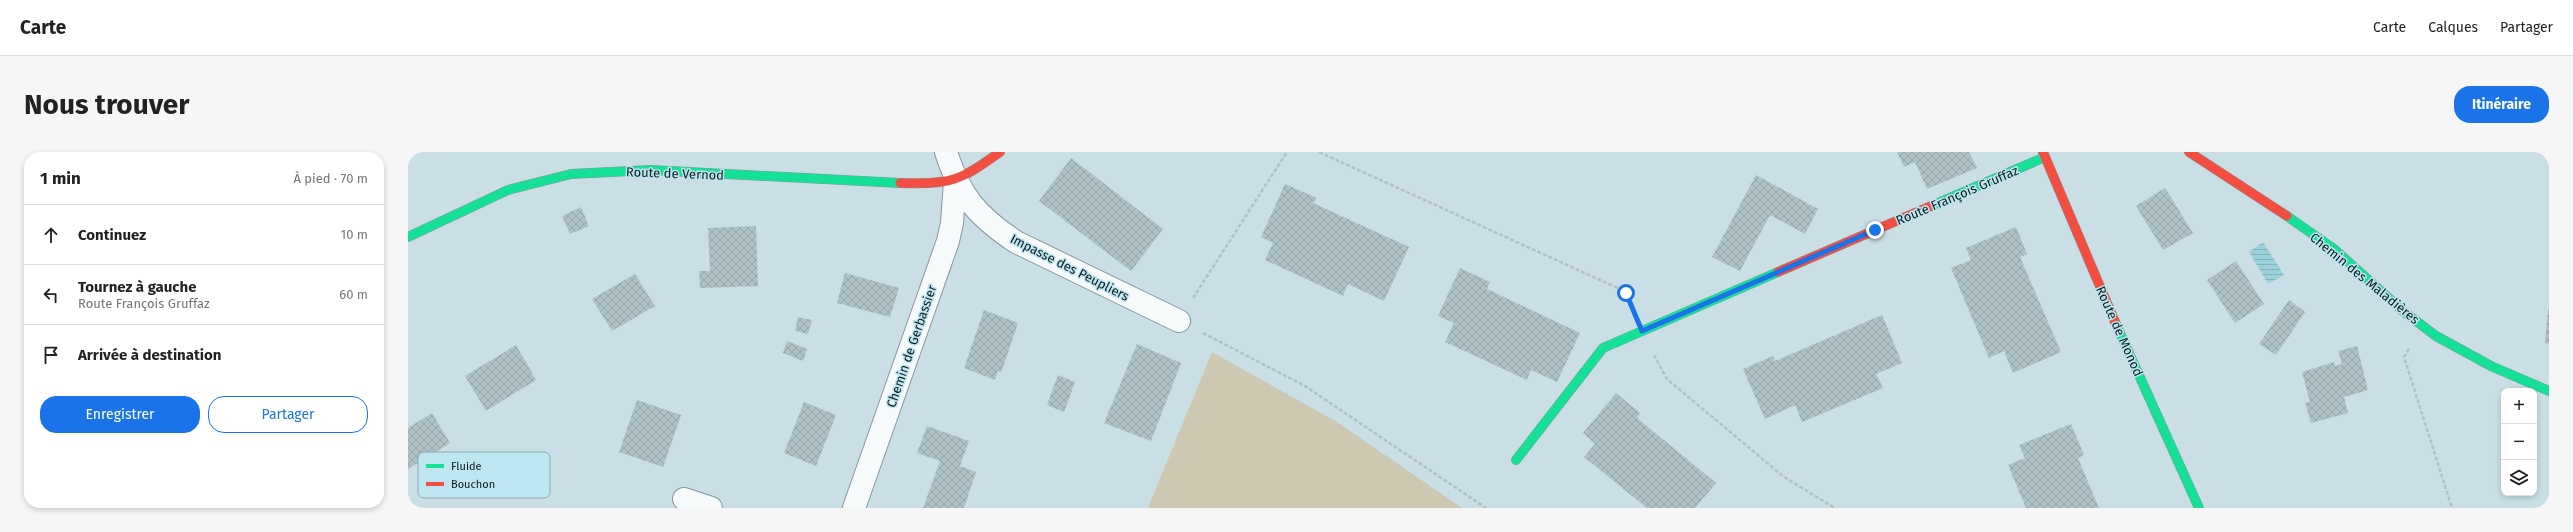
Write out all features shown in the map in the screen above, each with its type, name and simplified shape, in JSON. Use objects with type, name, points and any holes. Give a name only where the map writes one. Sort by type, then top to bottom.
[{"type":"street","points":[[946,152],[955,181],[1000,152]]},
{"type":"street","name":"Chemin des Maladières","points":[[2189,152],[2323,241],[2352,264],[2404,312],[2435,335],[2483,362],[2549,391]]},
{"type":"street","name":"Route François Gruffaz","points":[[1516,460],[1603,348],[2044,154]]},
{"type":"street","name":"Route de Monod","points":[[2044,154],[2113,317],[2199,508]]},
{"type":"street","name":"Route de Vernod","points":[[408,237],[498,194],[534,181],[571,174],[614,171],[662,171],[867,184],[955,181]]},
{"type":"street","name":"Impasse des Peupliers","points":[[955,181],[982,216],[1016,242],[1179,321]]},
{"type":"street","name":"Chemin de Gerbassier","points":[[854,508],[948,241],[952,222],[955,181]]},
{"type":"street","points":[[684,499],[711,508]]},
{"type":"path","points":[[1287,152],[1179,321],[1304,386],[1486,508]]},
{"type":"path","points":[[1319,152],[1622,290],[1630,298],[1642,331],[1667,379],[1784,477],[1835,508]]},
{"type":"path","points":[[2412,346],[2404,357],[2452,508]]},
{"type":"shaded area","points":[[1212,352],[1337,422],[1462,508],[1148,508]]},
{"type":"water","points":[[2263,242],[2284,275],[2268,284],[2249,252]]},
{"type":"building","points":[[1897,152],[1969,152],[1977,168],[1927,189],[1915,162],[1904,167]]},
{"type":"building","points":[[1071,158],[1163,229],[1131,271],[1039,201]]},
{"type":"building","points":[[1756,175],[1818,209],[1805,234],[1770,215],[1740,271],[1712,257]]},
{"type":"building","points":[[1285,184],[1317,198],[1313,203],[1409,247],[1384,301],[1348,284],[1343,296],[1265,260],[1273,243],[1261,237]]},
{"type":"building","points":[[2165,188],[2193,233],[2163,250],[2136,206]]},
{"type":"building","points":[[581,207],[589,226],[570,234],[562,216]]},
{"type":"building","points":[[756,226],[758,286],[700,288],[699,271],[710,271],[708,228]]},
{"type":"building","points":[[2016,227],[2027,254],[2020,257],[2061,352],[2013,373],[2004,351],[1989,358],[1951,268],[1971,260],[1966,248]]},
{"type":"building","points":[[2236,261],[2264,304],[2235,323],[2207,280]]},
{"type":"building","points":[[1460,268],[1490,282],[1487,289],[1580,333],[1557,382],[1531,370],[1527,380],[1445,342],[1454,323],[1438,316]]},
{"type":"building","points":[[845,273],[899,288],[890,317],[837,303]]},
{"type":"building","points":[[635,274],[655,306],[612,331],[592,299]]},
{"type":"building","points":[[2289,300],[2305,312],[2276,355],[2259,344]]},
{"type":"building","points":[[2549,309],[2549,344],[2545,343]]},
{"type":"building","points":[[984,310],[1018,323],[1001,373],[998,371],[995,380],[964,368]]},
{"type":"building","points":[[1882,315],[1902,363],[1876,374],[1883,388],[1802,422],[1795,405],[1765,419],[1743,369],[1773,356],[1775,361]]},
{"type":"building","points":[[798,317],[812,320],[808,334],[795,331]]},
{"type":"building","points":[[787,341],[807,349],[803,361],[783,353]]},
{"type":"building","points":[[1137,344],[1181,363],[1151,441],[1104,423]]},
{"type":"building","points":[[516,345],[536,380],[486,411],[465,376]]},
{"type":"building","points":[[2357,346],[2368,390],[2344,397],[2348,413],[2311,423],[2305,403],[2310,402],[2302,372],[2334,362],[2335,366],[2342,364],[2338,351]]},
{"type":"building","points":[[1058,375],[1075,382],[1064,412],[1047,405]]},
{"type":"building","points":[[1616,393],[1640,413],[1637,418],[1716,483],[1695,508],[1647,508],[1584,457],[1595,444],[1583,433]]},
{"type":"building","points":[[637,400],[681,415],[663,467],[619,452]]},
{"type":"building","points":[[804,402],[836,415],[816,466],[784,453]]},
{"type":"building","points":[[432,413],[450,443],[435,452],[418,452],[418,463],[408,469],[408,428]]},
{"type":"building","points":[[2071,424],[2084,455],[2078,458],[2099,508],[2026,508],[2008,465],[2025,458],[2019,445]]},
{"type":"building","points":[[927,426],[969,441],[960,466],[976,472],[964,508],[923,508],[940,461],[917,453]]},
{"type":"traffic: fast","points":[[1931,206],[2045,157]]},
{"type":"traffic: fast","points":[[408,237],[508,190],[571,174],[651,170],[900,183]]},
{"type":"traffic: fast","points":[[2287,216],[2334,249],[2403,311],[2436,336],[2491,366],[2549,391]]},
{"type":"traffic: fast","points":[[1516,460],[1603,348],[1778,272]]},
{"type":"traffic: fast","points":[[2115,322],[2199,508]]},
{"type":"traffic: jam","points":[[900,183],[932,183],[954,179],[974,170],[1000,152]]},
{"type":"traffic: jam","points":[[2043,152],[2115,322]]},
{"type":"traffic: jam","points":[[2189,152],[2287,216]]},
{"type":"traffic: jam","points":[[1778,272],[1931,206]]},
{"type":"route","points":[[1626,293],[1630,298],[1642,331],[1875,230]]}]
